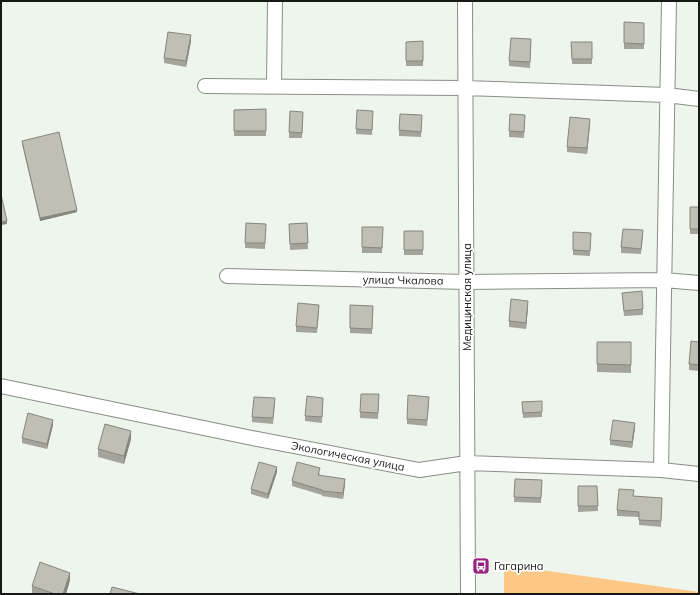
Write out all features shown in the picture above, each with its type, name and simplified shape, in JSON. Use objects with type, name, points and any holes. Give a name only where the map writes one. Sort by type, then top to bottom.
[{"type":"street","points":[[274,86],[275,1]]},
{"type":"street","name":"Медицинская улица","points":[[466,1],[465,88],[468,594]]},
{"type":"street","points":[[661,470],[669,1]]},
{"type":"street","points":[[205,86],[465,88],[667,95],[699,99]]},
{"type":"street","name":"улица Чкалова","points":[[227,276],[467,282],[664,280],[699,283]]},
{"type":"street","name":"Экологическая улица","points":[[1,386],[252,438],[419,470],[467,463],[661,470],[699,474]]},
{"type":"shaded area","points":[[504,565],[699,592],[699,594],[504,594]]},
{"type":"building","points":[[624,22],[644,23],[644,44],[624,43]]},
{"type":"building","points":[[168,32],[191,35],[186,61],[164,58]]},
{"type":"building","points":[[511,38],[531,39],[530,62],[509,61]]},
{"type":"building","points":[[423,41],[423,61],[406,61],[406,42]]},
{"type":"building","points":[[571,42],[592,42],[592,59],[572,59]]},
{"type":"building","points":[[266,109],[266,131],[234,131],[234,110]]},
{"type":"building","points":[[357,110],[373,111],[372,130],[356,129]]},
{"type":"building","points":[[290,111],[303,112],[302,133],[289,132]]},
{"type":"building","points":[[400,114],[422,115],[421,132],[399,130]]},
{"type":"building","points":[[510,114],[525,115],[524,132],[509,131]]},
{"type":"building","points":[[570,117],[590,119],[587,148],[567,147]]},
{"type":"building","points":[[59,132],[77,210],[40,218],[22,141]]},
{"type":"building","points":[[1,194],[7,221],[1,222]]},
{"type":"building","points":[[690,207],[699,207],[699,229],[690,229]]},
{"type":"building","points":[[246,223],[266,224],[265,243],[245,243]]},
{"type":"building","points":[[307,223],[308,243],[290,244],[289,224]]},
{"type":"building","points":[[362,227],[383,227],[382,248],[362,247]]},
{"type":"building","points":[[623,229],[643,230],[641,249],[621,247]]},
{"type":"building","points":[[404,231],[423,231],[423,250],[404,250]]},
{"type":"building","points":[[573,232],[591,233],[590,251],[573,250]]},
{"type":"building","points":[[642,291],[643,309],[624,311],[622,293]]},
{"type":"building","points":[[511,299],[528,301],[526,323],[509,321]]},
{"type":"building","points":[[298,303],[319,305],[317,328],[296,326]]},
{"type":"building","points":[[350,305],[373,306],[372,329],[350,328]]},
{"type":"building","points":[[691,341],[699,342],[699,365],[689,364]]},
{"type":"building","points":[[597,342],[631,342],[631,365],[597,364]]},
{"type":"building","points":[[361,394],[379,394],[378,413],[360,412]]},
{"type":"building","points":[[408,395],[429,397],[427,420],[407,419]]},
{"type":"building","points":[[307,396],[323,398],[322,417],[305,416]]},
{"type":"building","points":[[254,397],[275,398],[273,418],[252,417]]},
{"type":"building","points":[[542,401],[542,412],[523,413],[522,402]]},
{"type":"building","points":[[28,413],[53,420],[47,444],[22,438]]},
{"type":"building","points":[[613,420],[635,423],[632,442],[610,440]]},
{"type":"building","points":[[105,424],[131,431],[124,456],[98,449]]},
{"type":"building","points":[[259,462],[277,467],[268,494],[251,489]]},
{"type":"building","points":[[297,462],[320,468],[318,475],[345,479],[343,493],[322,491],[292,481]]},
{"type":"building","points":[[515,479],[542,480],[541,498],[514,497]]},
{"type":"building","points":[[578,486],[597,486],[598,506],[578,506]]},
{"type":"building","points":[[619,489],[634,490],[633,496],[662,498],[661,521],[639,520],[639,512],[617,510]]},
{"type":"building","points":[[40,562],[70,573],[63,594],[55,594],[32,586]]},
{"type":"building","points":[[112,587],[140,594],[110,594]]},
{"type":"place","name":"Гагарина","points":[[481,566]]}]
